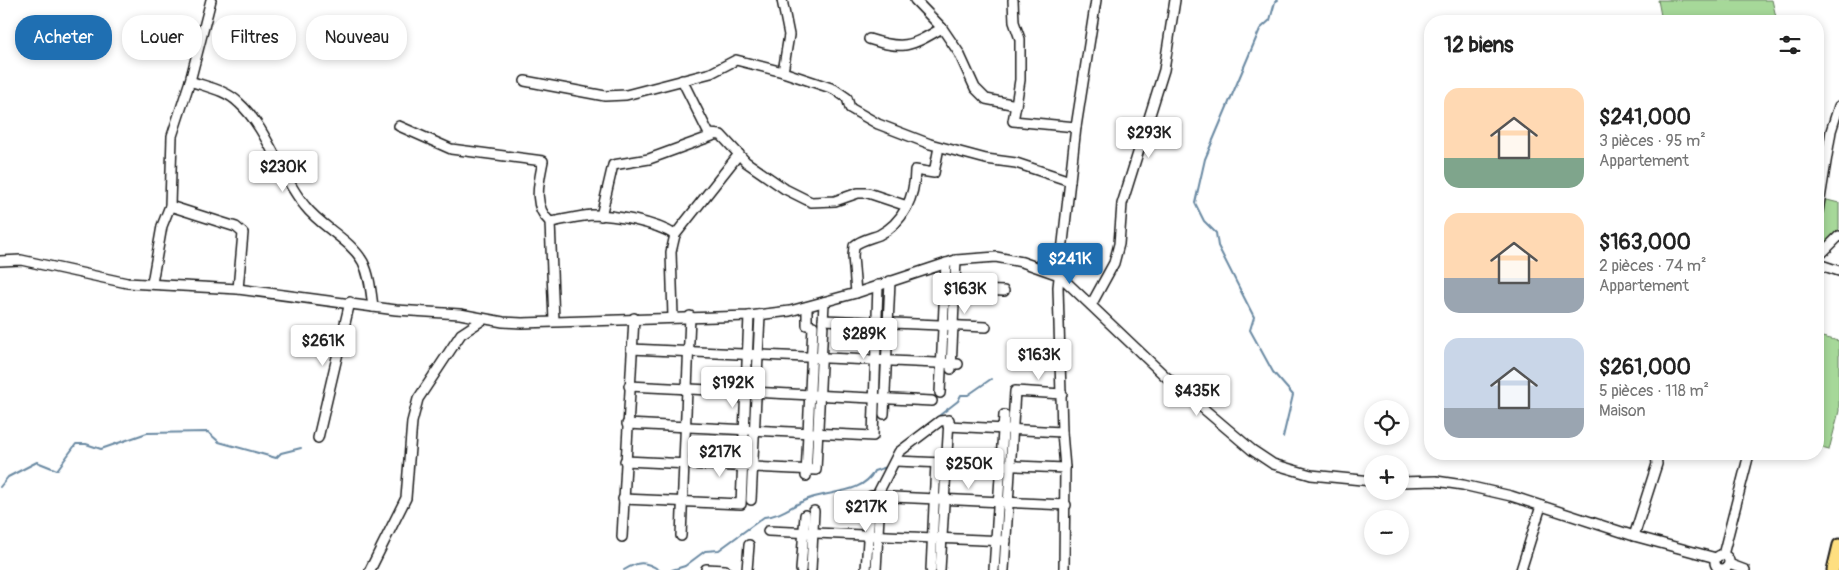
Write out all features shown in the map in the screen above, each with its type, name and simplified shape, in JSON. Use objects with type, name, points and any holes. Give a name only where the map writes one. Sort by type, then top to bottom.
[{"type":"main road","points":[[1833,570],[1839,545]]},
{"type":"street","points":[[152,283],[162,226],[170,206],[172,136],[190,82],[211,0]]},
{"type":"street","points":[[782,0],[789,35],[783,72]]},
{"type":"street","points":[[915,0],[942,28],[959,52],[975,88],[986,99],[1016,105]]},
{"type":"street","points":[[1013,0],[1014,22],[1020,39],[1020,80],[1014,121],[1076,127]]},
{"type":"street","points":[[1064,570],[1066,505],[1062,432],[1059,275],[1076,127],[1096,0]]},
{"type":"street","points":[[1091,305],[1114,263],[1119,244],[1122,204],[1164,70],[1175,0]]},
{"type":"street","points":[[869,39],[893,46],[902,46],[925,38],[942,28]]},
{"type":"street","points":[[525,81],[605,96],[626,95],[711,73],[736,60],[783,72],[834,89],[846,98],[850,108],[878,124],[939,147],[986,159],[1016,163],[1070,181]]},
{"type":"street","points":[[682,80],[709,134],[712,136]]},
{"type":"street","points":[[190,82],[226,93],[240,104],[254,123],[305,207],[337,234],[362,260],[368,274],[373,307]]},
{"type":"street","points":[[1824,174],[1831,131],[1839,106]]},
{"type":"street","points":[[399,126],[452,149],[543,161],[538,189],[539,204],[544,217],[550,222],[554,321]]},
{"type":"street","points":[[601,216],[613,165],[649,159],[721,134],[746,162],[785,189],[811,202],[835,200],[858,193],[868,193],[907,206]]},
{"type":"street","points":[[856,293],[852,256],[854,246],[888,230],[899,220],[907,206],[915,181],[915,170],[934,173],[939,147]]},
{"type":"street","points":[[673,316],[671,252],[674,234],[739,154]]},
{"type":"street","points":[[170,206],[236,227],[243,233],[238,289]]},
{"type":"street","points":[[550,222],[592,215],[625,218],[667,230],[674,234]]},
{"type":"street","points":[[1824,251],[1839,236]]},
{"type":"street","points":[[0,261],[21,260],[127,283],[238,289],[350,302],[373,307],[460,314],[484,319],[522,323],[673,316],[760,315],[807,307],[956,260],[996,257],[1029,264],[1059,275],[1164,375],[1252,450],[1273,464],[1311,475],[1364,481]]},
{"type":"street","points":[[940,393],[950,365],[956,260]]},
{"type":"street","points":[[946,263],[943,326],[950,365]]},
{"type":"street","points":[[1824,266],[1839,271]]},
{"type":"street","points":[[884,414],[890,281]]},
{"type":"street","points":[[627,424],[873,436],[878,285]]},
{"type":"street","points":[[944,289],[1004,291]]},
{"type":"street","points":[[318,438],[350,302]]},
{"type":"street","points":[[625,461],[747,467],[806,473],[816,470],[824,302]]},
{"type":"street","points":[[806,473],[813,326],[808,324],[807,307]]},
{"type":"street","points":[[624,499],[741,504],[754,430],[760,315]]},
{"type":"street","points":[[681,536],[690,316]]},
{"type":"street","points":[[749,316],[744,430],[751,500]]},
{"type":"street","points":[[622,537],[634,318]]},
{"type":"street","points":[[370,570],[406,498],[412,422],[418,399],[461,334],[484,319]]},
{"type":"street","points":[[823,320],[986,328]]},
{"type":"street","points":[[631,349],[950,365]]},
{"type":"street","points":[[629,386],[932,401]]},
{"type":"street","points":[[994,570],[1001,466],[1015,391],[1062,394]]},
{"type":"street","points":[[1004,415],[1008,429],[1010,466],[1004,570]]},
{"type":"street","points":[[878,498],[898,452],[940,421],[949,420],[944,501],[931,570]]},
{"type":"street","points":[[948,426],[1062,432]]},
{"type":"street","points":[[1634,536],[1657,464],[1657,460]]},
{"type":"street","points":[[1729,564],[1724,569],[1718,569],[1715,564],[1720,557],[1747,460]]},
{"type":"street","points":[[895,461],[1065,468]]},
{"type":"street","points":[[936,463],[934,500],[940,570]]},
{"type":"street","points":[[1409,482],[1436,481],[1463,485],[1541,506],[1634,536],[1728,559],[1729,564],[1745,570]]},
{"type":"street","points":[[876,570],[871,496],[878,498],[1066,505]]},
{"type":"street","points":[[1521,570],[1541,506]]},
{"type":"street","points":[[811,570],[814,511]]},
{"type":"street","points":[[801,570],[804,515]]},
{"type":"street","points":[[768,530],[1006,540]]},
{"type":"street","points":[[866,570],[873,535]]},
{"type":"street","points":[[747,570],[749,545]]},
{"type":"street","points":[[706,569],[725,570]]},
{"type":"green space","points":[[1658,0],[1772,0],[1776,15],[1661,15]]},
{"type":"green space","points":[[1824,199],[1839,203],[1839,229],[1824,246]]},
{"type":"green space","points":[[1824,337],[1839,341],[1839,411],[1829,450],[1824,449]]},
{"type":"waterway","points":[[1278,0],[1275,2],[1270,20],[1260,29],[1205,159],[1195,203],[1204,221],[1216,233],[1218,246],[1254,317],[1250,330],[1273,372],[1293,395],[1283,437]]},
{"type":"waterway","points":[[922,429],[958,401],[961,395],[968,395],[991,379]]},
{"type":"waterway","points":[[0,487],[8,477],[37,462],[57,470],[76,444],[86,444],[101,449],[147,433],[208,432],[219,442],[276,458],[281,453],[301,448]]},
{"type":"waterway","points":[[672,570],[685,566],[705,551],[719,550],[764,517],[783,512],[805,500],[863,484],[874,471],[887,467]]},
{"type":"waterway","points":[[624,570],[641,563],[659,570]]}]
